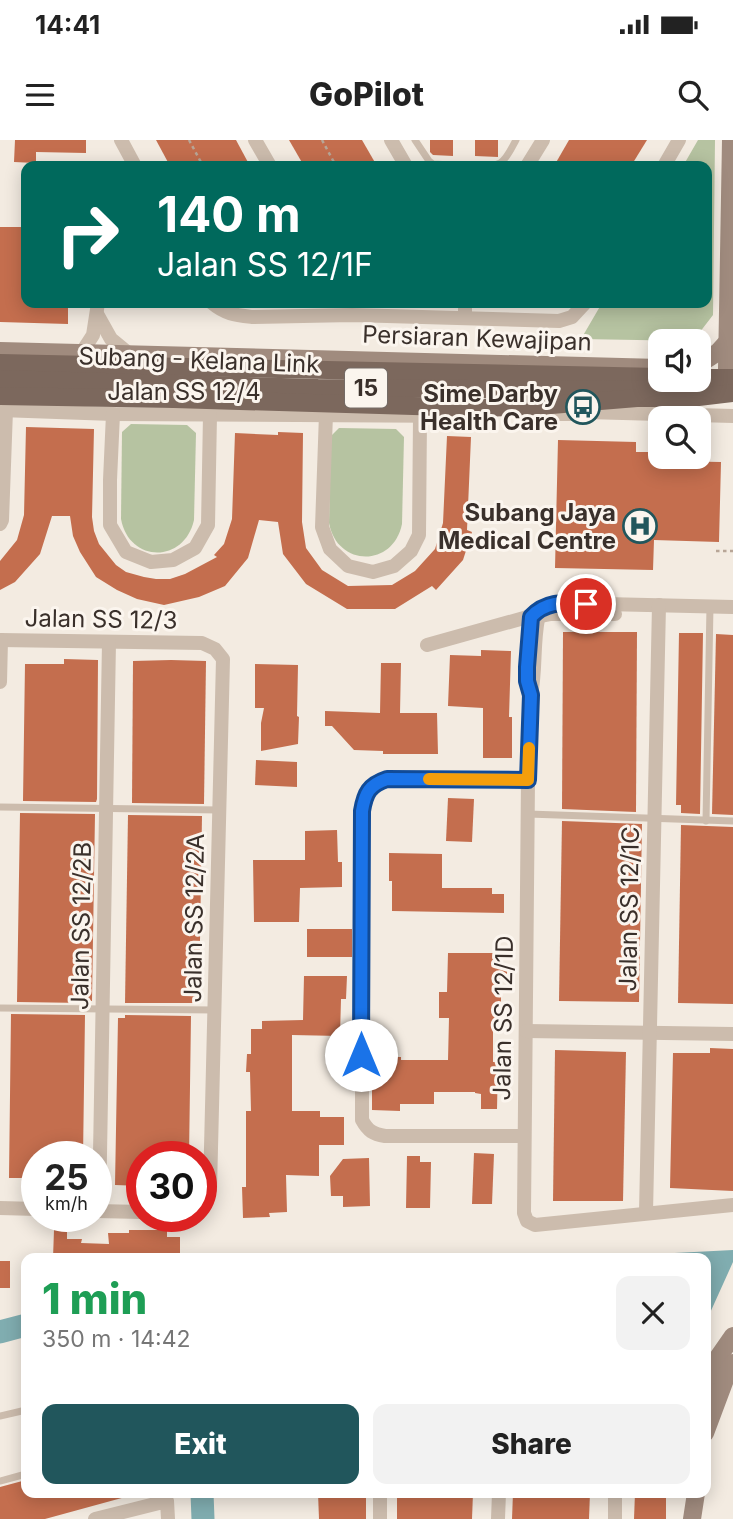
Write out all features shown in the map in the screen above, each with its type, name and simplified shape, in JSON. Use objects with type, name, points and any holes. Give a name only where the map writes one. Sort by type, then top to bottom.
[{"type":"main road","points":[[711,372],[732,373],[731,140]]},
{"type":"main road","points":[[711,359],[730,331]]},
{"type":"main road","name":"Persiaran Kewajipan","points":[[0,351],[648,370]]},
{"type":"main road","name":"Subang - Kelana Link","points":[[0,363],[648,370]]},
{"type":"main road","name":"Subang - Kelana Link","points":[[0,379],[318,388],[586,389],[733,393]]},
{"type":"main road","points":[[1,402],[480,408],[637,398],[690,398],[733,393]]},
{"type":"main road","points":[[1,402],[396,396],[733,401]]},
{"type":"main road","points":[[711,1376],[718,1359],[733,1336]]},
{"type":"main road","points":[[711,1417],[733,1363]]},
{"type":"main road","points":[[689,1498],[691,1519]]},
{"type":"main road","points":[[691,1519],[695,1498]]},
{"type":"street","points":[[121,140],[132,161]]},
{"type":"street","points":[[255,140],[267,161]]},
{"type":"street","points":[[391,140],[403,161]]},
{"type":"street","points":[[530,161],[543,140]]},
{"type":"street","points":[[667,161],[679,140]]},
{"type":"street","points":[[82,352],[93,335],[98,308]]},
{"type":"street","points":[[98,308],[111,339],[128,353]]},
{"type":"street","points":[[218,308],[237,316],[252,317],[348,309],[465,310],[559,320],[572,317],[580,308]]},
{"type":"street","points":[[396,396],[396,416]]},
{"type":"street","points":[[0,524],[1,402]]},
{"type":"street","name":"Jalan SS 12/4","points":[[1,402],[113,414],[420,417],[578,414]]},
{"type":"street","points":[[578,414],[586,412],[733,416]]},
{"type":"street","points":[[113,414],[110,524],[126,552],[151,562],[173,559],[195,548],[208,525],[210,415]]},
{"type":"street","points":[[326,414],[322,527],[330,549],[348,566],[373,572],[394,566],[411,551],[419,535],[420,417]]},
{"type":"street","points":[[578,414],[586,418],[648,420]]},
{"type":"street","points":[[711,422],[733,423]]},
{"type":"street","points":[[427,645],[551,614],[710,610],[733,607]]},
{"type":"street","name":"Jalan SS 12/1C","points":[[646,1213],[659,610]]},
{"type":"street","points":[[710,610],[733,615]]},
{"type":"street","name":"Jalan SS 12/1D","points":[[534,618],[527,681],[531,695],[524,1213],[527,1221],[535,1225],[646,1213]]},
{"type":"street","points":[[0,640],[0,682]]},
{"type":"street","name":"Jalan SS 12/3","points":[[0,640],[202,643]]},
{"type":"street","name":"Jalan SS 12/2B","points":[[100,1141],[109,642]]},
{"type":"street","name":"Jalan SS 12/2A","points":[[202,643],[215,649],[223,659],[212,1141]]},
{"type":"street","points":[[524,1136],[385,1136],[367,1130],[362,1120],[362,825],[364,799],[369,789],[377,782],[387,779],[528,780]]},
{"type":"street","points":[[527,1031],[733,1034]]},
{"type":"street","points":[[646,1213],[733,1205]]},
{"type":"street","points":[[0,1208],[21,1209]]},
{"type":"street","points":[[95,1519],[168,1498]]},
{"type":"street","points":[[168,1519],[172,1498]]},
{"type":"street","points":[[380,1498],[380,1519]]},
{"type":"street","points":[[498,1519],[499,1498]]},
{"type":"street","points":[[615,1498],[615,1519]]},
{"type":"lane","points":[[415,140],[429,161]]},
{"type":"lane","points":[[503,161],[516,140]]},
{"type":"lane","points":[[706,821],[710,610]]},
{"type":"lane","points":[[0,807],[219,810]]},
{"type":"lane","points":[[528,814],[733,821]]},
{"type":"lane","points":[[0,1007],[215,1010]]},
{"type":"lane","points":[[0,1416],[21,1410]]},
{"type":"lane","points":[[0,1481],[21,1475]]},
{"type":"path","points":[[189,140],[200,161]]},
{"type":"path","points":[[322,140],[333,161]]},
{"type":"path","points":[[716,551],[733,551]]},
{"type":"green space","points":[[698,140],[715,140],[713,315],[702,329],[648,329],[648,340],[581,339],[599,308],[712,308],[712,161],[686,161]]},
{"type":"green space","points":[[131,424],[187,425],[196,433],[194,520],[180,545],[169,551],[145,550],[134,544],[121,519],[122,432]]},
{"type":"green space","points":[[339,428],[396,429],[404,437],[402,524],[397,538],[388,549],[377,555],[365,557],[343,548],[334,537],[329,523],[331,436]]},
{"type":"water","points":[[733,1250],[733,1262],[711,1311],[711,1253],[674,1253]]},
{"type":"building","points":[[15,140],[86,140],[86,153],[36,152],[36,161],[14,162]]},
{"type":"building","points":[[156,140],[236,140],[247,161],[167,161]]},
{"type":"building","points":[[289,140],[362,140],[374,161],[301,161]]},
{"type":"building","points":[[430,140],[453,140],[453,156],[433,155],[430,152]]},
{"type":"building","points":[[475,140],[498,140],[498,157],[475,156]]},
{"type":"building","points":[[569,140],[647,140],[634,161],[557,161]]},
{"type":"building","points":[[0,227],[21,227],[21,308],[68,308],[68,324],[0,322]]},
{"type":"building","points":[[26,427],[94,429],[94,531],[99,544],[116,565],[126,572],[144,577],[170,579],[217,557],[214,555],[224,544],[232,519],[235,433],[303,433],[302,522],[306,548],[322,570],[348,586],[392,585],[415,571],[435,549],[443,523],[447,436],[471,437],[467,530],[472,532],[463,560],[436,590],[432,586],[395,609],[347,609],[306,584],[283,554],[278,522],[259,520],[248,558],[225,586],[199,597],[164,605],[137,599],[96,577],[73,536],[70,516],[52,516],[40,554],[15,582],[0,590],[0,561],[17,540],[24,515]]},
{"type":"building","points":[[558,440],[636,442],[636,452],[648,452],[648,469],[711,469],[711,462],[721,462],[719,542],[654,540],[653,570],[555,568]]},
{"type":"building","points":[[563,632],[637,632],[636,812],[562,809]]},
{"type":"building","points":[[679,633],[703,633],[700,814],[681,813],[681,805],[676,805]]},
{"type":"building","points":[[716,634],[733,635],[733,815],[712,814]]},
{"type":"building","points":[[481,650],[511,651],[509,717],[512,717],[512,758],[483,758],[483,708],[448,706],[450,655],[481,656]]},
{"type":"building","points":[[64,659],[98,660],[97,799],[96,802],[23,801],[25,664],[64,664]]},
{"type":"building","points":[[133,661],[206,661],[204,804],[132,803]]},
{"type":"building","points":[[381,663],[401,663],[400,713],[437,713],[438,754],[383,754],[383,751],[354,750],[332,726],[325,726],[325,711],[380,713]]},
{"type":"building","points":[[255,664],[298,665],[298,744],[261,751],[264,708],[255,708]]},
{"type":"building","points":[[256,760],[297,762],[297,787],[255,785]]},
{"type":"building","points":[[448,798],[474,799],[472,842],[446,841]]},
{"type":"building","points":[[20,813],[95,814],[92,1001],[17,1002]]},
{"type":"building","points":[[128,815],[202,816],[199,1003],[125,1003]]},
{"type":"building","points":[[562,821],[642,824],[639,1002],[559,1001]]},
{"type":"building","points":[[681,825],[733,827],[733,1004],[678,1003]]},
{"type":"building","points":[[337,830],[338,862],[342,862],[342,887],[300,888],[299,922],[254,922],[253,860],[305,860],[305,831]]},
{"type":"building","points":[[389,853],[442,854],[442,888],[492,888],[492,894],[504,894],[504,913],[392,911]]},
{"type":"building","points":[[307,929],[352,929],[352,957],[307,957]]},
{"type":"building","points":[[448,953],[498,953],[498,968],[507,969],[507,981],[501,981],[501,1019],[493,1019],[493,1062],[498,1062],[497,1109],[481,1109],[481,1094],[475,1092],[434,1092],[434,1104],[400,1104],[400,1111],[372,1110],[372,1077],[380,1078],[380,1057],[448,1060],[449,1018],[439,1018],[439,992],[447,992]]},
{"type":"building","points":[[304,976],[347,976],[346,999],[341,999],[340,1036],[292,1035],[292,1111],[320,1111],[320,1117],[344,1117],[344,1145],[319,1145],[319,1176],[286,1175],[287,1212],[269,1213],[270,1217],[243,1218],[242,1187],[246,1187],[246,1111],[251,1111],[250,1072],[246,1072],[247,1054],[251,1054],[251,1029],[262,1029],[262,1021],[303,1020]]},
{"type":"building","points":[[11,1014],[85,1015],[83,1141],[21,1141],[21,1178],[9,1178]]},
{"type":"building","points":[[125,1015],[191,1016],[189,1141],[126,1141],[126,1185],[115,1185],[118,1018],[125,1018]]},
{"type":"building","points":[[710,1048],[733,1049],[733,1191],[670,1188],[673,1053],[710,1053]]},
{"type":"building","points":[[555,1050],[626,1052],[623,1201],[553,1201]]},
{"type":"building","points":[[474,1153],[494,1154],[492,1204],[472,1204]]},
{"type":"building","points":[[407,1156],[420,1156],[420,1162],[431,1162],[430,1208],[406,1208]]},
{"type":"building","points":[[369,1158],[370,1206],[343,1207],[343,1196],[331,1196],[330,1176],[343,1159]]},
{"type":"building","points":[[54,1232],[67,1232],[67,1239],[82,1239],[81,1243],[109,1244],[108,1233],[167,1232],[167,1237],[180,1237],[180,1253],[53,1253]]},
{"type":"building","points":[[0,1261],[10,1261],[10,1288],[0,1288]]},
{"type":"building","points":[[21,1481],[21,1498],[122,1498],[45,1519],[0,1519],[0,1487]]},
{"type":"building","points":[[318,1498],[366,1498],[366,1519],[319,1519]]},
{"type":"building","points":[[397,1498],[473,1498],[472,1519],[397,1519]]},
{"type":"building","points":[[513,1498],[590,1498],[589,1519],[512,1519]]},
{"type":"building","points":[[635,1498],[666,1498],[666,1519],[634,1519]]},
{"type":"waterway","points":[[0,1332],[21,1326]]},
{"type":"waterway","points":[[202,1498],[203,1519]]},
{"type":"slow traffic","points":[[429,779],[528,780],[529,748]]},
{"type":"place","name":"Sime Darby Health Care","points":[[583,407]]},
{"type":"place","name":"Subang Jaya Medical Centre","points":[[640,526]]},
{"type":"route","points":[[361,1055],[364,799],[369,789],[377,782],[387,779],[528,780],[531,695],[527,667],[531,617],[539,608],[549,605],[586,604]]}]
